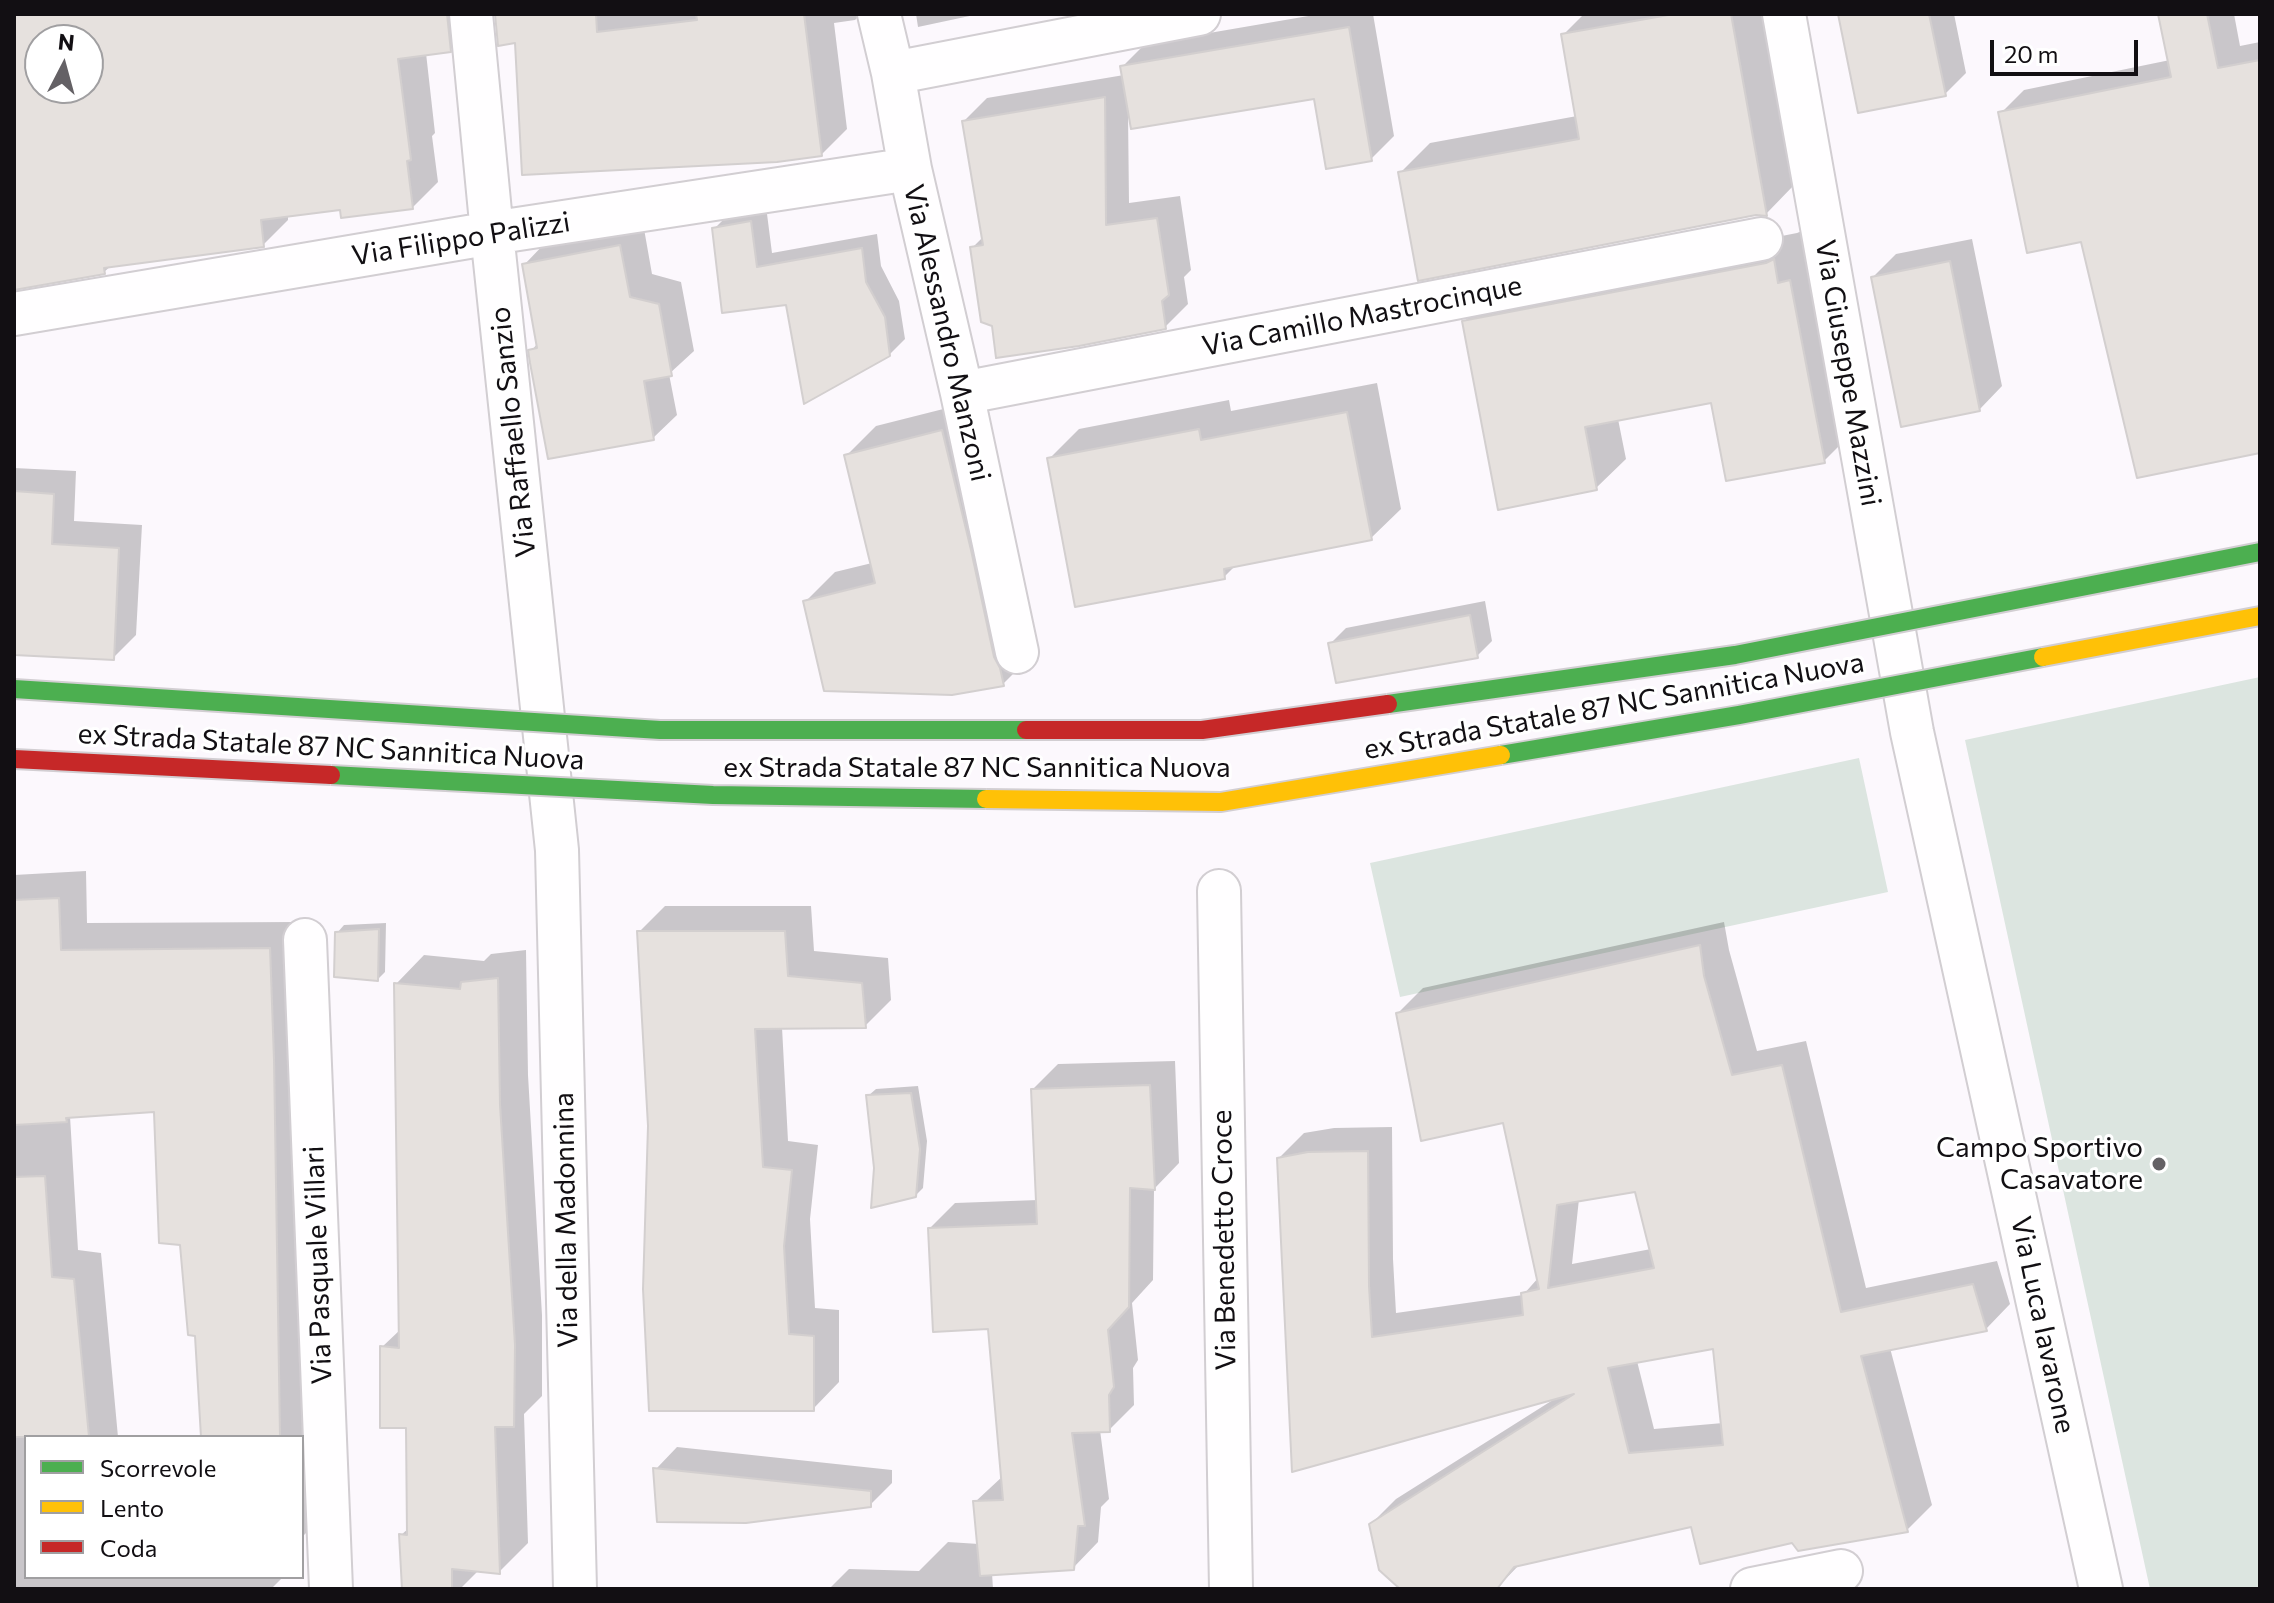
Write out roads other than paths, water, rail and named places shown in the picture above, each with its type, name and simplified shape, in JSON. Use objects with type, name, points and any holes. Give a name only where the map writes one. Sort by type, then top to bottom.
[{"type":"highway","name":"ex Strada Statale 87 NC Sannitica Nuova","points":[[14,689],[660,730],[1202,730],[1735,655],[2260,552]]},
{"type":"highway","name":"ex Strada Statale 87 NC Sannitica Nuova","points":[[14,759],[713,795],[1221,802],[1739,715],[2260,616]]},
{"type":"street","name":"Via Raffaello Sanzio","points":[[471,14],[557,850]]},
{"type":"street","name":"Via Alessandro Manzoni","points":[[879,14],[910,169],[1017,652]]},
{"type":"street","points":[[893,73],[1147,19],[1199,14]]},
{"type":"street","name":"Via Giuseppe Mazzini","points":[[1784,14],[1912,732]]},
{"type":"street","name":"Via Filippo Palizzi","points":[[14,314],[492,233],[910,169]]},
{"type":"street","name":"Via Camillo Mastrocinque","points":[[962,393],[1761,239]]},
{"type":"street","name":"Via Luca Iavarone","points":[[1912,732],[2101,1589]]},
{"type":"street","name":"Via della Madonnina","points":[[557,850],[575,1589]]},
{"type":"street","name":"Via Benedetto Croce","points":[[1219,891],[1231,1589]]},
{"type":"street","name":"Via Pasquale Villari","points":[[305,940],[331,1589]]},
{"type":"street","points":[[1752,1589],[1841,1571]]},
{"type":"place","name":"Campo Sportivo Casavatore","points":[[2159,1164]]}]
